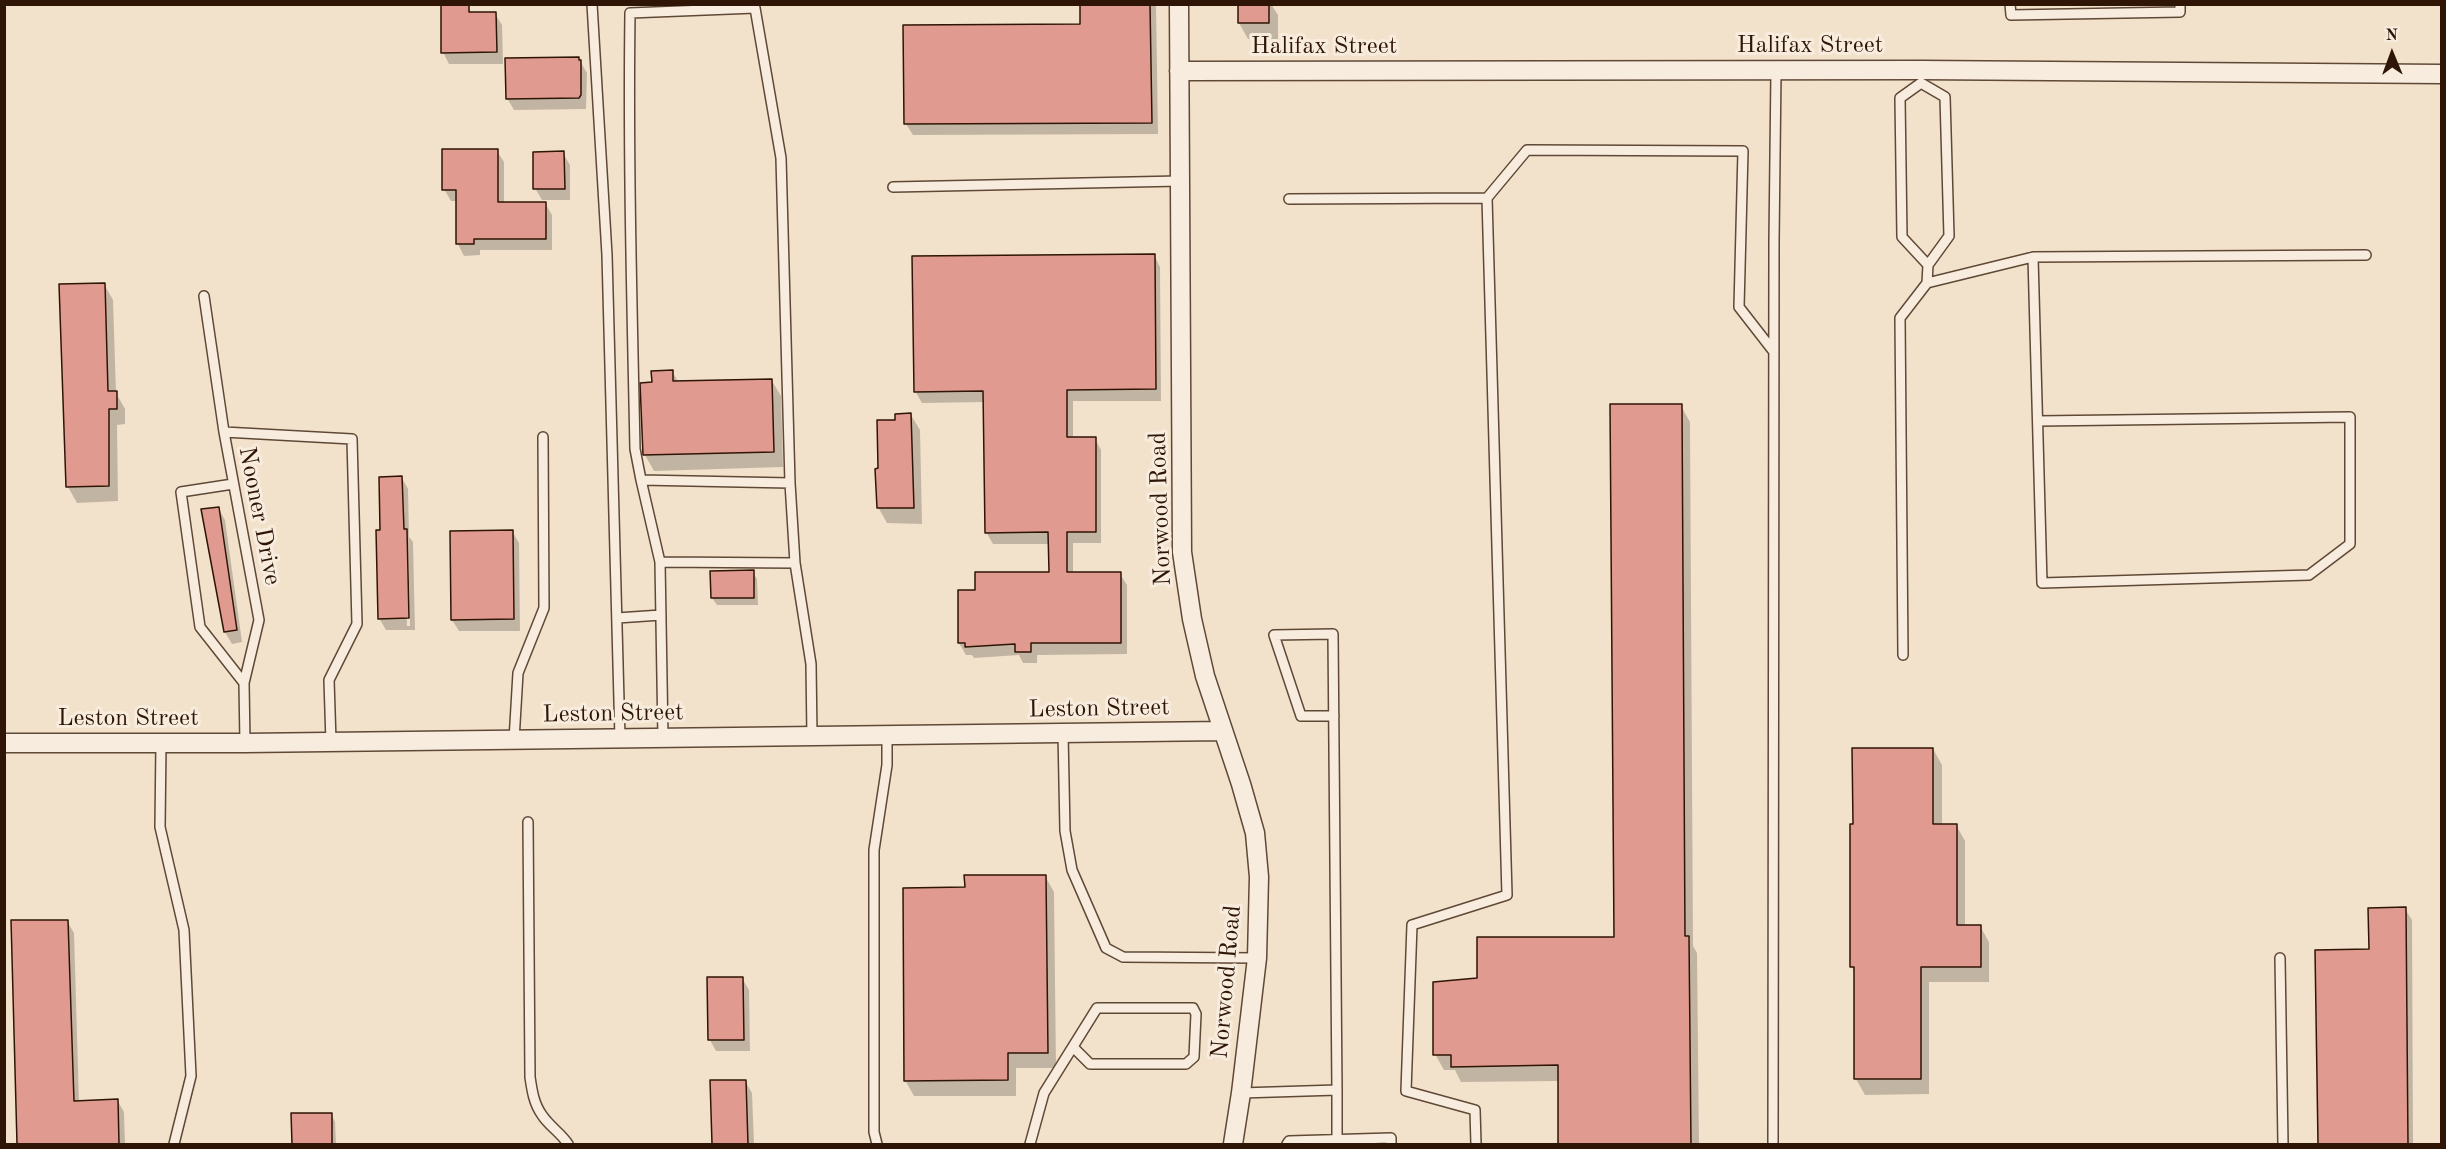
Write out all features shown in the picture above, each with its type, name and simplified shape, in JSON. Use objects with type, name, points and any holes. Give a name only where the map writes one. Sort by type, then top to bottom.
[{"type":"street","name":"Norwood Road","points":[[1179,4],[1182,552],[1194,630],[1205,676],[1255,833],[1259,877],[1257,958],[1233,1144]]},
{"type":"street","name":"Halifax Street","points":[[1179,70],[1776,71],[1921,76],[2442,75]]},
{"type":"street","name":"Leston Street","points":[[4,743],[245,743],[1223,731]]},
{"type":"lane","points":[[592,4],[607,255],[620,738]]},
{"type":"lane","points":[[2010,4],[2011,15],[2180,12],[2180,4]]},
{"type":"lane","points":[[663,738],[660,562],[634,449],[628,165],[630,13],[754,6],[781,158],[790,483],[795,563],[812,664],[812,736]]},
{"type":"lane","points":[[1773,1144],[1776,71]]},
{"type":"lane","points":[[1928,265],[1902,237],[1900,98],[1921,76],[1945,97],[1949,236],[1928,265],[1928,283]]},
{"type":"lane","points":[[1476,1144],[1475,1110],[1406,1092],[1412,926],[1507,895],[1487,198],[1527,150],[1743,151],[1739,307],[1774,352]]},
{"type":"lane","points":[[893,187],[1180,181]]},
{"type":"lane","points":[[1289,199],[1487,198]]},
{"type":"lane","points":[[1903,655],[1900,318],[1928,283],[2033,257],[2366,255]]},
{"type":"lane","points":[[2033,257],[2042,583],[2309,575],[2350,544],[2350,417],[2038,421]]},
{"type":"lane","name":"Nooner Drive","points":[[204,296],[224,432],[259,620],[243,683],[245,743]]},
{"type":"lane","points":[[224,432],[352,439],[357,624],[329,680],[331,742]]},
{"type":"lane","points":[[514,740],[518,673],[544,608],[543,437]]},
{"type":"lane","points":[[641,480],[790,483]]},
{"type":"lane","points":[[233,484],[182,492],[200,627],[243,683]]},
{"type":"lane","points":[[660,562],[795,563]]},
{"type":"lane","points":[[617,618],[661,615]]},
{"type":"lane","points":[[1334,716],[1300,716],[1274,635],[1334,634],[1337,1142]]},
{"type":"lane","points":[[1063,733],[1065,831],[1072,870],[1106,948],[1123,957],[1257,958]]},
{"type":"lane","points":[[877,1144],[874,1131],[874,850],[887,765],[887,735]]},
{"type":"lane","points":[[161,743],[160,827],[184,930],[191,1076],[174,1144]]},
{"type":"lane","points":[[528,822],[530,1077],[534,1101],[542,1116],[560,1132],[568,1144]]},
{"type":"lane","points":[[2280,958],[2283,1144]]},
{"type":"lane","points":[[1030,1144],[1044,1093],[1097,1008],[1192,1008],[1196,1014],[1194,1057],[1186,1064],[1090,1064],[1073,1047]]},
{"type":"lane","points":[[1241,1093],[1336,1090]]},
{"type":"lane","points":[[1287,1144],[1289,1141],[1337,1142],[1391,1138],[1391,1144]]},
{"type":"building","points":[[1080,4],[1150,4],[1152,123],[904,124],[903,25],[1080,24]]},
{"type":"building","points":[[1238,4],[1269,4],[1269,23],[1238,23]]},
{"type":"building","points":[[441,5],[469,5],[469,12],[496,12],[497,52],[441,53]]},
{"type":"building","points":[[579,57],[581,60],[581,95],[579,98],[506,99],[505,58]]},
{"type":"building","points":[[442,149],[498,149],[498,202],[546,202],[546,239],[474,239],[474,244],[456,244],[456,190],[442,190]]},
{"type":"building","points":[[564,151],[565,189],[533,189],[533,152]]},
{"type":"building","points":[[1155,254],[1156,389],[1067,390],[1067,437],[1096,437],[1096,532],[1067,532],[1067,572],[1121,572],[1121,643],[1031,643],[1031,652],[1015,652],[1015,644],[965,647],[965,643],[958,643],[958,590],[975,590],[975,572],[1049,572],[1048,532],[985,533],[983,391],[914,392],[912,256]]},
{"type":"building","points":[[105,283],[108,391],[117,391],[117,409],[109,409],[109,486],[66,487],[59,284]]},
{"type":"building","points":[[673,370],[673,381],[772,379],[774,452],[643,455],[640,383],[652,382],[651,371]]},
{"type":"building","points":[[1610,404],[1682,404],[1685,936],[1689,936],[1691,1144],[1558,1144],[1558,1065],[1451,1067],[1451,1055],[1433,1055],[1433,982],[1477,978],[1477,937],[1614,937]]},
{"type":"building","points":[[911,413],[914,508],[877,508],[875,469],[878,468],[877,420],[895,420],[895,414]]},
{"type":"building","points":[[402,476],[404,529],[407,529],[409,618],[378,619],[376,530],[380,530],[379,477]]},
{"type":"building","points":[[219,507],[237,630],[224,632],[201,509]]},
{"type":"building","points":[[513,530],[514,619],[451,620],[450,531]]},
{"type":"building","points":[[754,570],[754,598],[711,598],[710,571]]},
{"type":"building","points":[[1852,748],[1933,748],[1933,824],[1957,824],[1957,925],[1981,925],[1981,967],[1921,967],[1921,1079],[1854,1079],[1854,967],[1850,967]]},
{"type":"building","points":[[964,875],[1046,875],[1048,1053],[1008,1053],[1008,1080],[904,1081],[903,888],[965,887]]},
{"type":"building","points":[[2406,907],[2408,1144],[2318,1144],[2315,950],[2369,949],[2368,908]]},
{"type":"building","points":[[11,920],[68,920],[74,1101],[118,1099],[119,1144],[17,1144]]},
{"type":"building","points":[[707,977],[743,977],[744,1040],[708,1040]]},
{"type":"building","points":[[710,1080],[746,1080],[748,1144],[712,1144]]},
{"type":"building","points":[[291,1113],[332,1113],[332,1144],[292,1144]]}]
